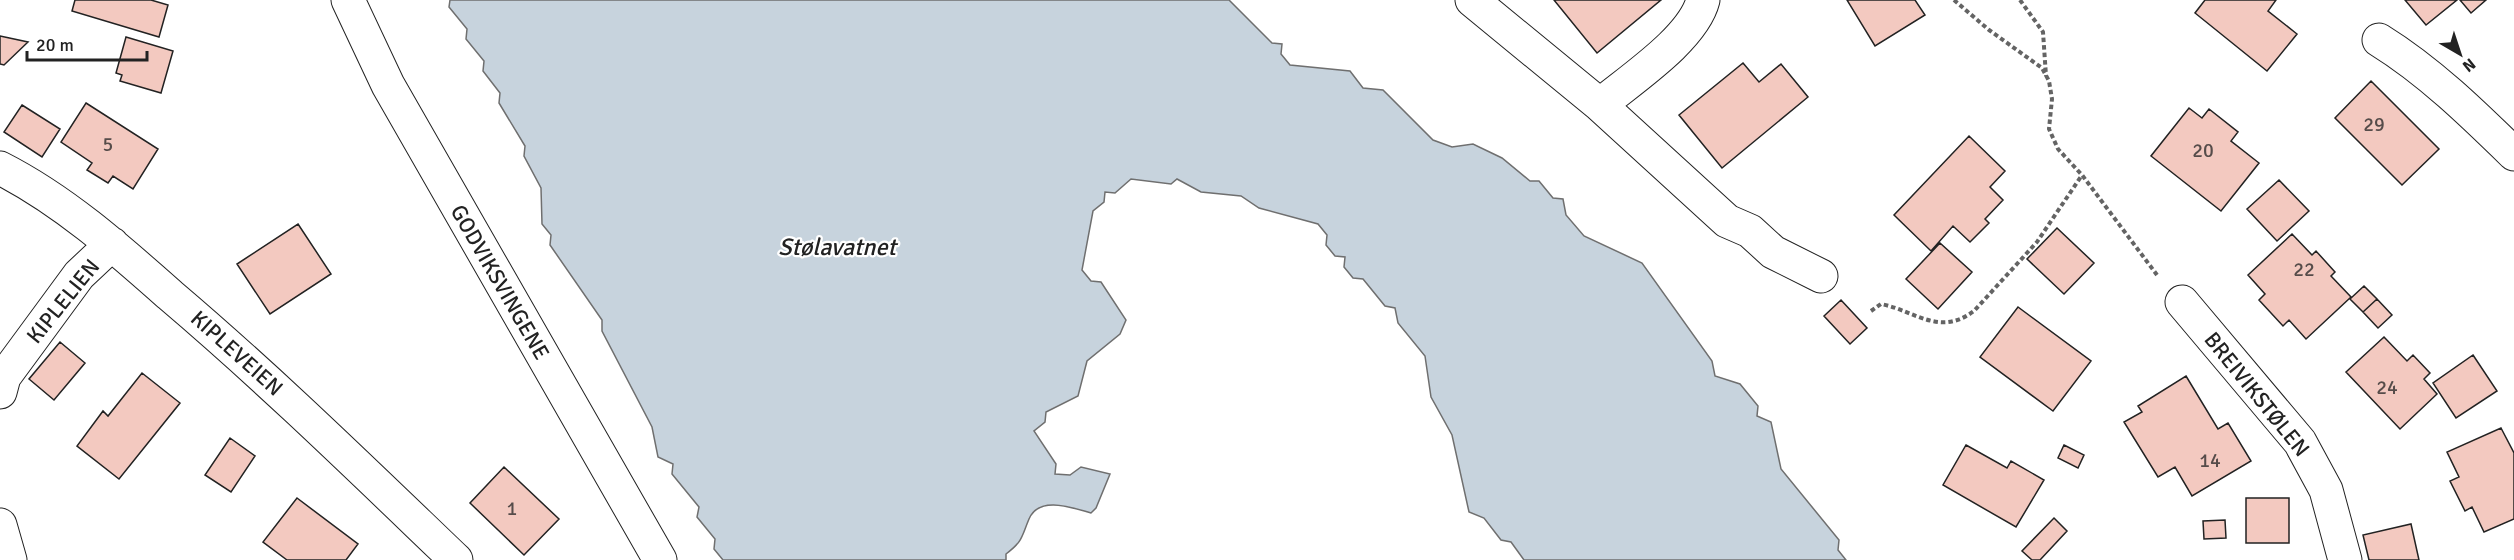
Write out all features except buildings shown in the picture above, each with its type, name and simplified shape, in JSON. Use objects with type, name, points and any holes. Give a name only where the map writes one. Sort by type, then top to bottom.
[{"type":"street","name":"GODVIKSVINGENE","points":[[348,0],[388,85],[660,560]]},
{"type":"street","points":[[1472,0],[1600,105],[1727,221],[1750,231],[1773,252],[1821,276]]},
{"type":"street","points":[[1600,105],[1672,44],[1699,16],[1703,0]]},
{"type":"street","points":[[2379,40],[2461,102],[2514,154]]},
{"type":"street","name":"KIPLEVEIEN","points":[[0,168],[36,186],[112,244],[254,366],[456,560]]},
{"type":"street","name":"KIPLELIEN","points":[[0,392],[4,377],[79,275],[112,244]]},
{"type":"street","name":"BREIVIKSTØLEN","points":[[2182,302],[2300,442],[2326,490],[2345,560]]},
{"type":"street","points":[[0,525],[10,560]]},
{"type":"path","points":[[1954,0],[1989,30],[2042,68],[2046,76]]},
{"type":"path","points":[[2020,0],[2043,32],[2046,76],[2052,99],[2049,129],[2058,149],[2082,175],[2160,279],[2182,302]]},
{"type":"path","points":[[1871,311],[1881,304],[1929,322],[1963,319],[1974,311],[2037,243],[2082,175]]},
{"type":"water","name":"Stølavatnet","points":[[450,0],[1229,0],[1272,43],[1282,44],[1281,54],[1290,65],[1350,71],[1363,88],[1383,90],[1433,140],[1452,147],[1473,144],[1502,158],[1530,181],[1539,181],[1553,198],[1563,199],[1566,215],[1584,236],[1642,263],[1712,361],[1715,376],[1740,384],[1758,406],[1757,416],[1771,422],[1781,469],[1839,540],[1838,550],[1846,560],[1524,560],[1511,542],[1501,540],[1484,518],[1469,512],[1452,435],[1431,397],[1425,356],[1398,323],[1395,308],[1385,306],[1363,279],[1353,278],[1344,267],[1345,257],[1335,256],[1326,245],[1327,235],[1318,224],[1259,208],[1241,196],[1201,192],[1177,179],[1171,184],[1131,179],[1115,193],[1105,192],[1104,202],[1093,211],[1082,270],[1091,281],[1101,282],[1126,320],[1120,334],[1087,361],[1078,396],[1046,412],[1045,422],[1034,431],[1056,464],[1055,474],[1070,475],[1081,467],[1110,474],[1096,508],[1091,513],[1057,505],[1040,507],[1029,519],[1019,542],[1006,554],[1006,560],[723,560],[714,549],[715,539],[697,517],[699,507],[672,474],[673,464],[658,457],[652,427],[602,331],[602,320],[550,245],[551,235],[542,224],[541,188],[524,156],[525,146],[499,103],[500,93],[483,71],[484,61],[466,39],[467,29],[449,7]]}]
